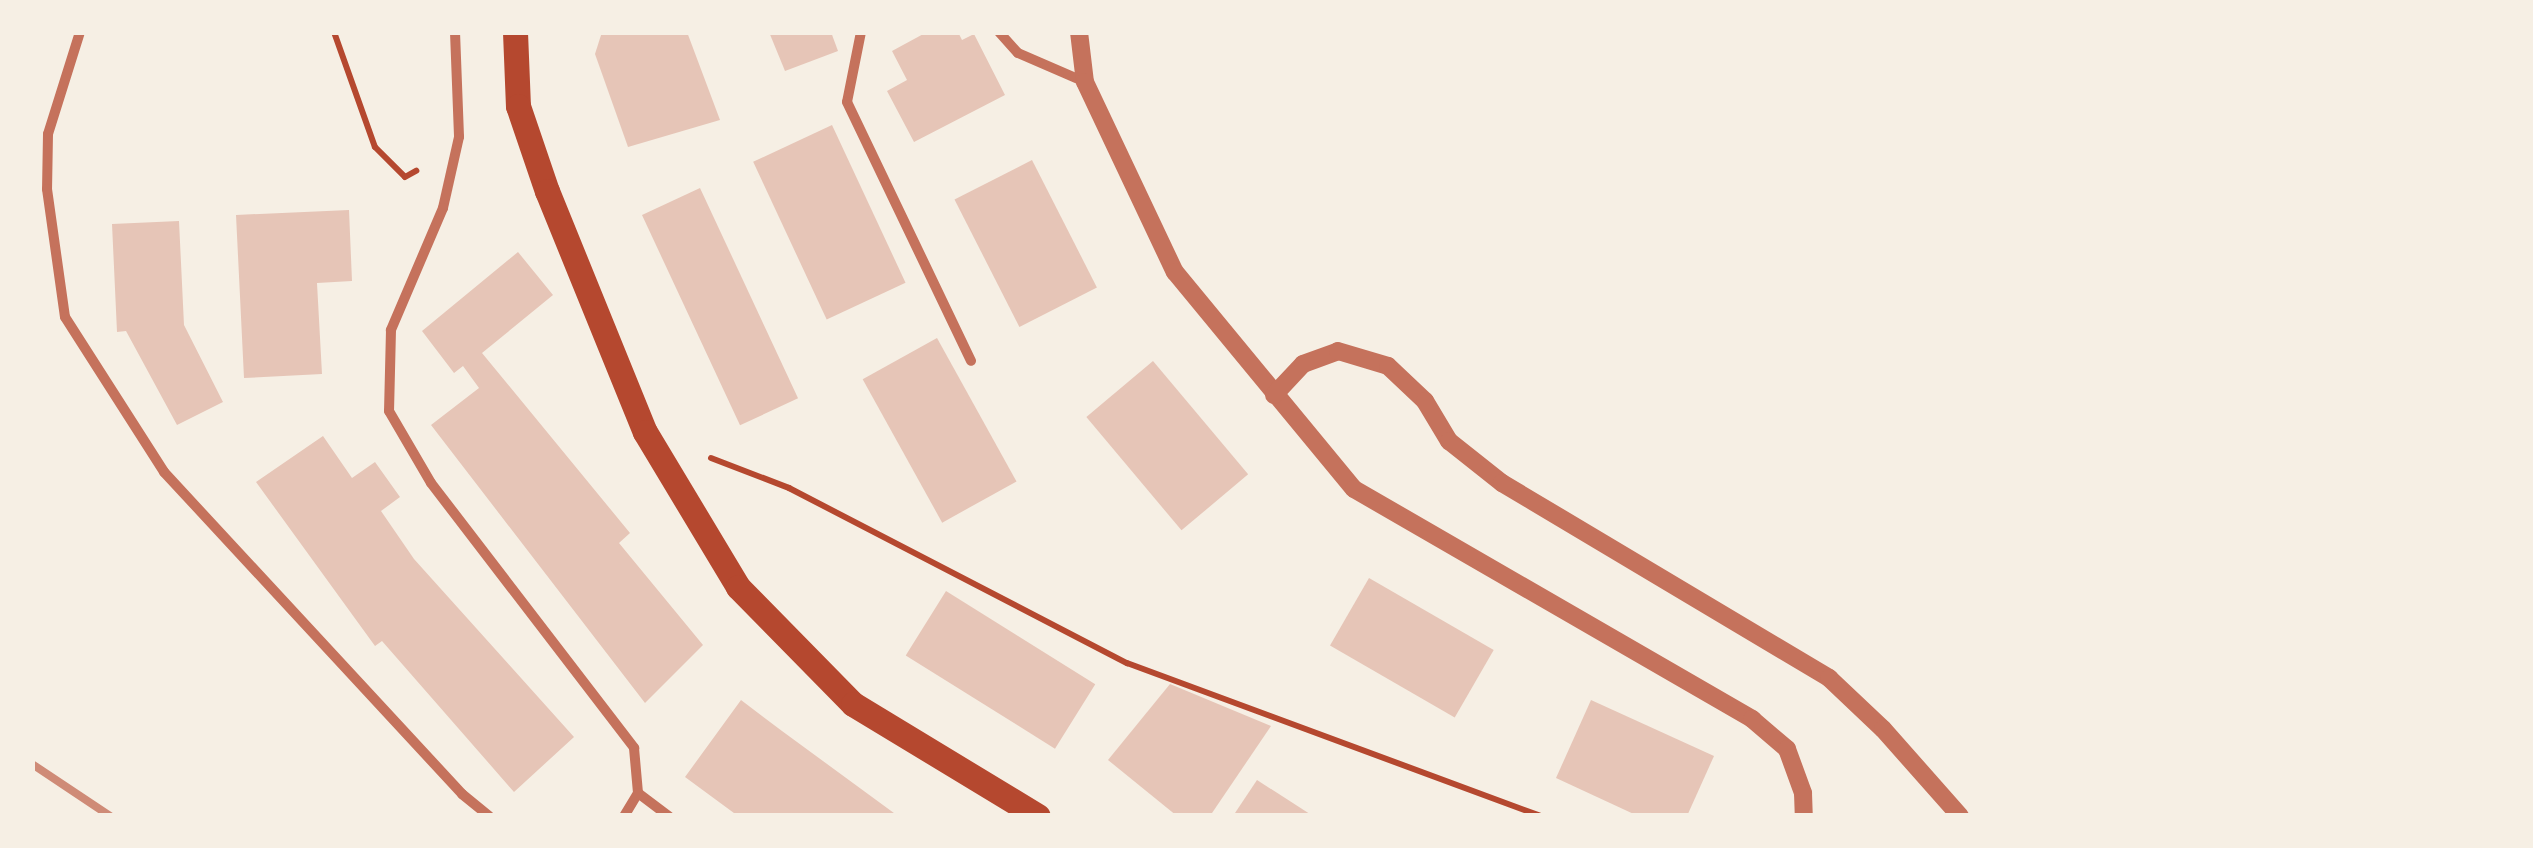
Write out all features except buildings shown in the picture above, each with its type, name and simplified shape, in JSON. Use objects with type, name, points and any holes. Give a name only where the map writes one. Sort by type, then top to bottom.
[{"type":"main road","points":[[515,32],[518,106],[547,191],[645,432],[738,587],[853,704],[1038,816]]},
{"type":"street","points":[[80,32],[48,134],[47,190],[66,317],[105,386],[164,472],[462,794],[489,816]]},
{"type":"street","points":[[455,32],[459,137],[443,208],[391,330],[389,411],[432,482],[634,748],[638,793],[624,816]]},
{"type":"street","points":[[861,32],[847,102],[971,361]]},
{"type":"street","points":[[999,32],[1018,54],[1085,82]]},
{"type":"street","points":[[1080,32],[1085,82],[1174,272],[1354,489],[1752,720],[1787,749],[1803,793],[1804,816]]},
{"type":"street","points":[[1274,395],[1303,364],[1338,351],[1388,366],[1424,401],[1449,441],[1502,482],[1829,678],[1883,729],[1960,816]]},
{"type":"street","points":[[638,793],[670,816]]},
{"type":"path","points":[[334,32],[376,147],[405,177],[416,172],[418,154]]},
{"type":"path","points":[[754,475],[789,488],[1128,663],[1540,816]]},
{"type":"railway","points":[[32,764],[110,816]]}]
